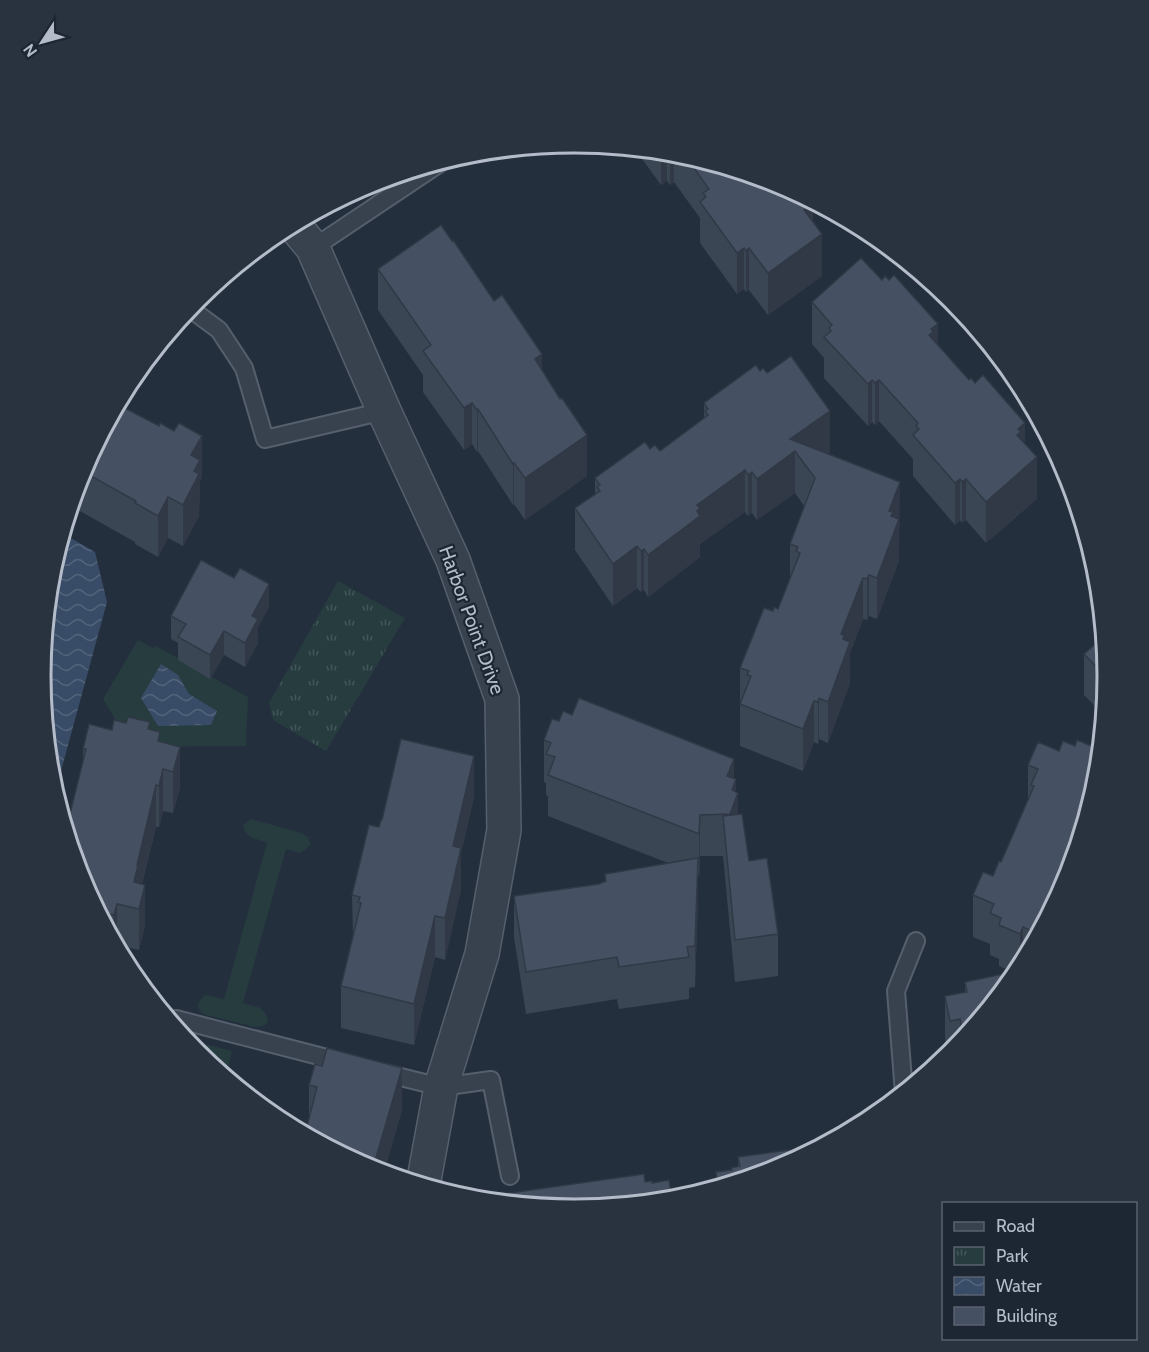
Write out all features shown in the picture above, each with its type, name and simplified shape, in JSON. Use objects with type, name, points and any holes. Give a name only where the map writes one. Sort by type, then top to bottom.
[{"type":"street","name":"Harbor Point Drive","points":[[303,236],[453,560],[502,699],[504,830],[482,954],[441,1087],[424,1178]]},
{"type":"lane","points":[[303,236],[406,180]]},
{"type":"lane","points":[[197,314],[219,330],[244,368],[265,439],[384,411]]},
{"type":"lane","points":[[903,1083],[896,991],[916,941]]},
{"type":"lane","points":[[180,1020],[441,1087],[491,1080],[510,1176]]},
{"type":"green space","points":[[338,581],[405,618],[326,751],[273,720],[269,703]]},
{"type":"green space","points":[[138,640],[153,648],[156,646],[248,697],[246,746],[132,747],[103,699]]},
{"type":"green space","points":[[251,819],[301,833],[308,837],[311,845],[300,853],[286,849],[243,1003],[260,1008],[267,1017],[268,1022],[263,1026],[255,1027],[203,1014],[198,1006],[199,1001],[206,995],[224,999],[267,843],[252,837],[244,830],[243,825]]},
{"type":"green space","points":[[201,1043],[232,1051],[228,1069]]},
{"type":"water","points":[[70,538],[95,552],[107,602],[60,774],[52,710],[52,642],[55,608]]},
{"type":"water","points":[[161,664],[178,675],[189,694],[217,711],[211,725],[158,726],[141,698]]},
{"type":"building","points":[[693,166],[743,180],[806,206],[808,207],[804,210],[822,234],[768,273],[749,248],[746,251],[744,248],[737,253],[700,202],[706,197],[703,193],[709,189]]},
{"type":"building","points":[[441,225],[494,301],[502,295],[542,354],[535,359],[560,399],[562,398],[587,435],[525,478],[513,464],[478,409],[472,403],[464,408],[423,351],[431,345],[378,269]]},
{"type":"building","points":[[861,258],[882,280],[885,276],[889,280],[894,275],[938,324],[931,329],[933,332],[929,335],[969,380],[971,378],[975,383],[983,375],[1025,423],[1018,429],[1021,432],[1017,435],[1037,457],[986,502],[966,479],[962,482],[960,479],[955,483],[913,435],[919,429],[916,426],[918,423],[879,380],[875,383],[872,380],[868,384],[824,337],[831,331],[829,328],[832,325],[812,302]]},
{"type":"building","points":[[791,356],[830,411],[790,439],[900,482],[889,511],[893,512],[891,516],[899,519],[877,578],[869,575],[867,579],[863,578],[841,634],[844,635],[843,639],[850,642],[828,702],[819,698],[818,702],[814,701],[803,729],[740,704],[751,676],[747,675],[749,671],[740,668],[764,608],[773,611],[774,607],[778,609],[800,553],[796,551],[798,547],[790,544],[815,478],[795,451],[757,479],[752,472],[748,475],[745,470],[697,505],[700,508],[697,511],[700,516],[648,555],[644,549],[641,551],[637,546],[613,564],[575,508],[600,491],[597,487],[600,485],[595,478],[645,442],[650,449],[655,445],[660,451],[708,415],[705,411],[708,409],[704,403],[756,365],[760,371],[763,368],[767,373]]},
{"type":"building","points":[[125,408],[159,426],[160,423],[174,431],[179,423],[202,436],[191,455],[200,460],[194,471],[199,474],[183,505],[168,497],[158,516],[135,503],[136,501],[91,476]]},
{"type":"building","points":[[201,560],[234,578],[240,568],[269,584],[252,616],[258,619],[245,643],[224,631],[210,655],[178,637],[186,624],[171,616]]},
{"type":"building","points":[[1097,643],[1098,668],[1084,654]]},
{"type":"building","points":[[579,698],[734,759],[727,776],[736,779],[732,790],[738,793],[730,814],[700,815],[699,834],[548,775],[555,757],[546,754],[551,743],[544,740],[552,719],[559,721],[563,711],[572,715]]},
{"type":"building","points":[[128,717],[150,722],[148,729],[160,732],[158,741],[180,747],[173,772],[163,769],[159,786],[156,785],[134,882],[145,885],[139,909],[117,904],[114,915],[108,913],[91,876],[70,814],[86,749],[83,749],[89,724],[112,730],[114,720],[126,723]]},
{"type":"building","points":[[401,739],[474,756],[453,846],[461,848],[445,918],[435,916],[414,1004],[341,986],[361,903],[358,902],[360,897],[352,895],[369,825],[379,827],[382,820]]},
{"type":"building","points":[[1077,740],[1093,747],[1080,811],[1070,844],[1044,908],[1032,931],[1023,927],[1020,934],[999,925],[1001,918],[990,913],[994,904],[973,895],[983,872],[993,876],[999,861],[1001,862],[1034,786],[1031,785],[1038,769],[1028,765],[1038,742],[1059,751],[1063,741],[1075,746]]},
{"type":"building","points":[[742,814],[749,861],[767,858],[778,934],[735,940],[723,816]]},
{"type":"building","points":[[698,858],[695,946],[687,947],[689,957],[619,967],[617,957],[526,972],[514,896],[599,884],[606,881],[605,874]]},
{"type":"building","points":[[1003,974],[990,995],[962,1028],[960,1019],[950,1021],[945,996],[967,992],[965,982]]},
{"type":"building","points":[[327,1048],[402,1068],[375,1160],[343,1146],[307,1125],[317,1087],[309,1085],[315,1064],[322,1066]]},
{"type":"building","points":[[801,1148],[775,1160],[717,1180],[716,1172],[732,1170],[731,1168],[740,1166],[738,1157]]},
{"type":"building","points":[[644,1174],[645,1182],[669,1180],[671,1190],[643,1195],[574,1200],[502,1194]]}]
